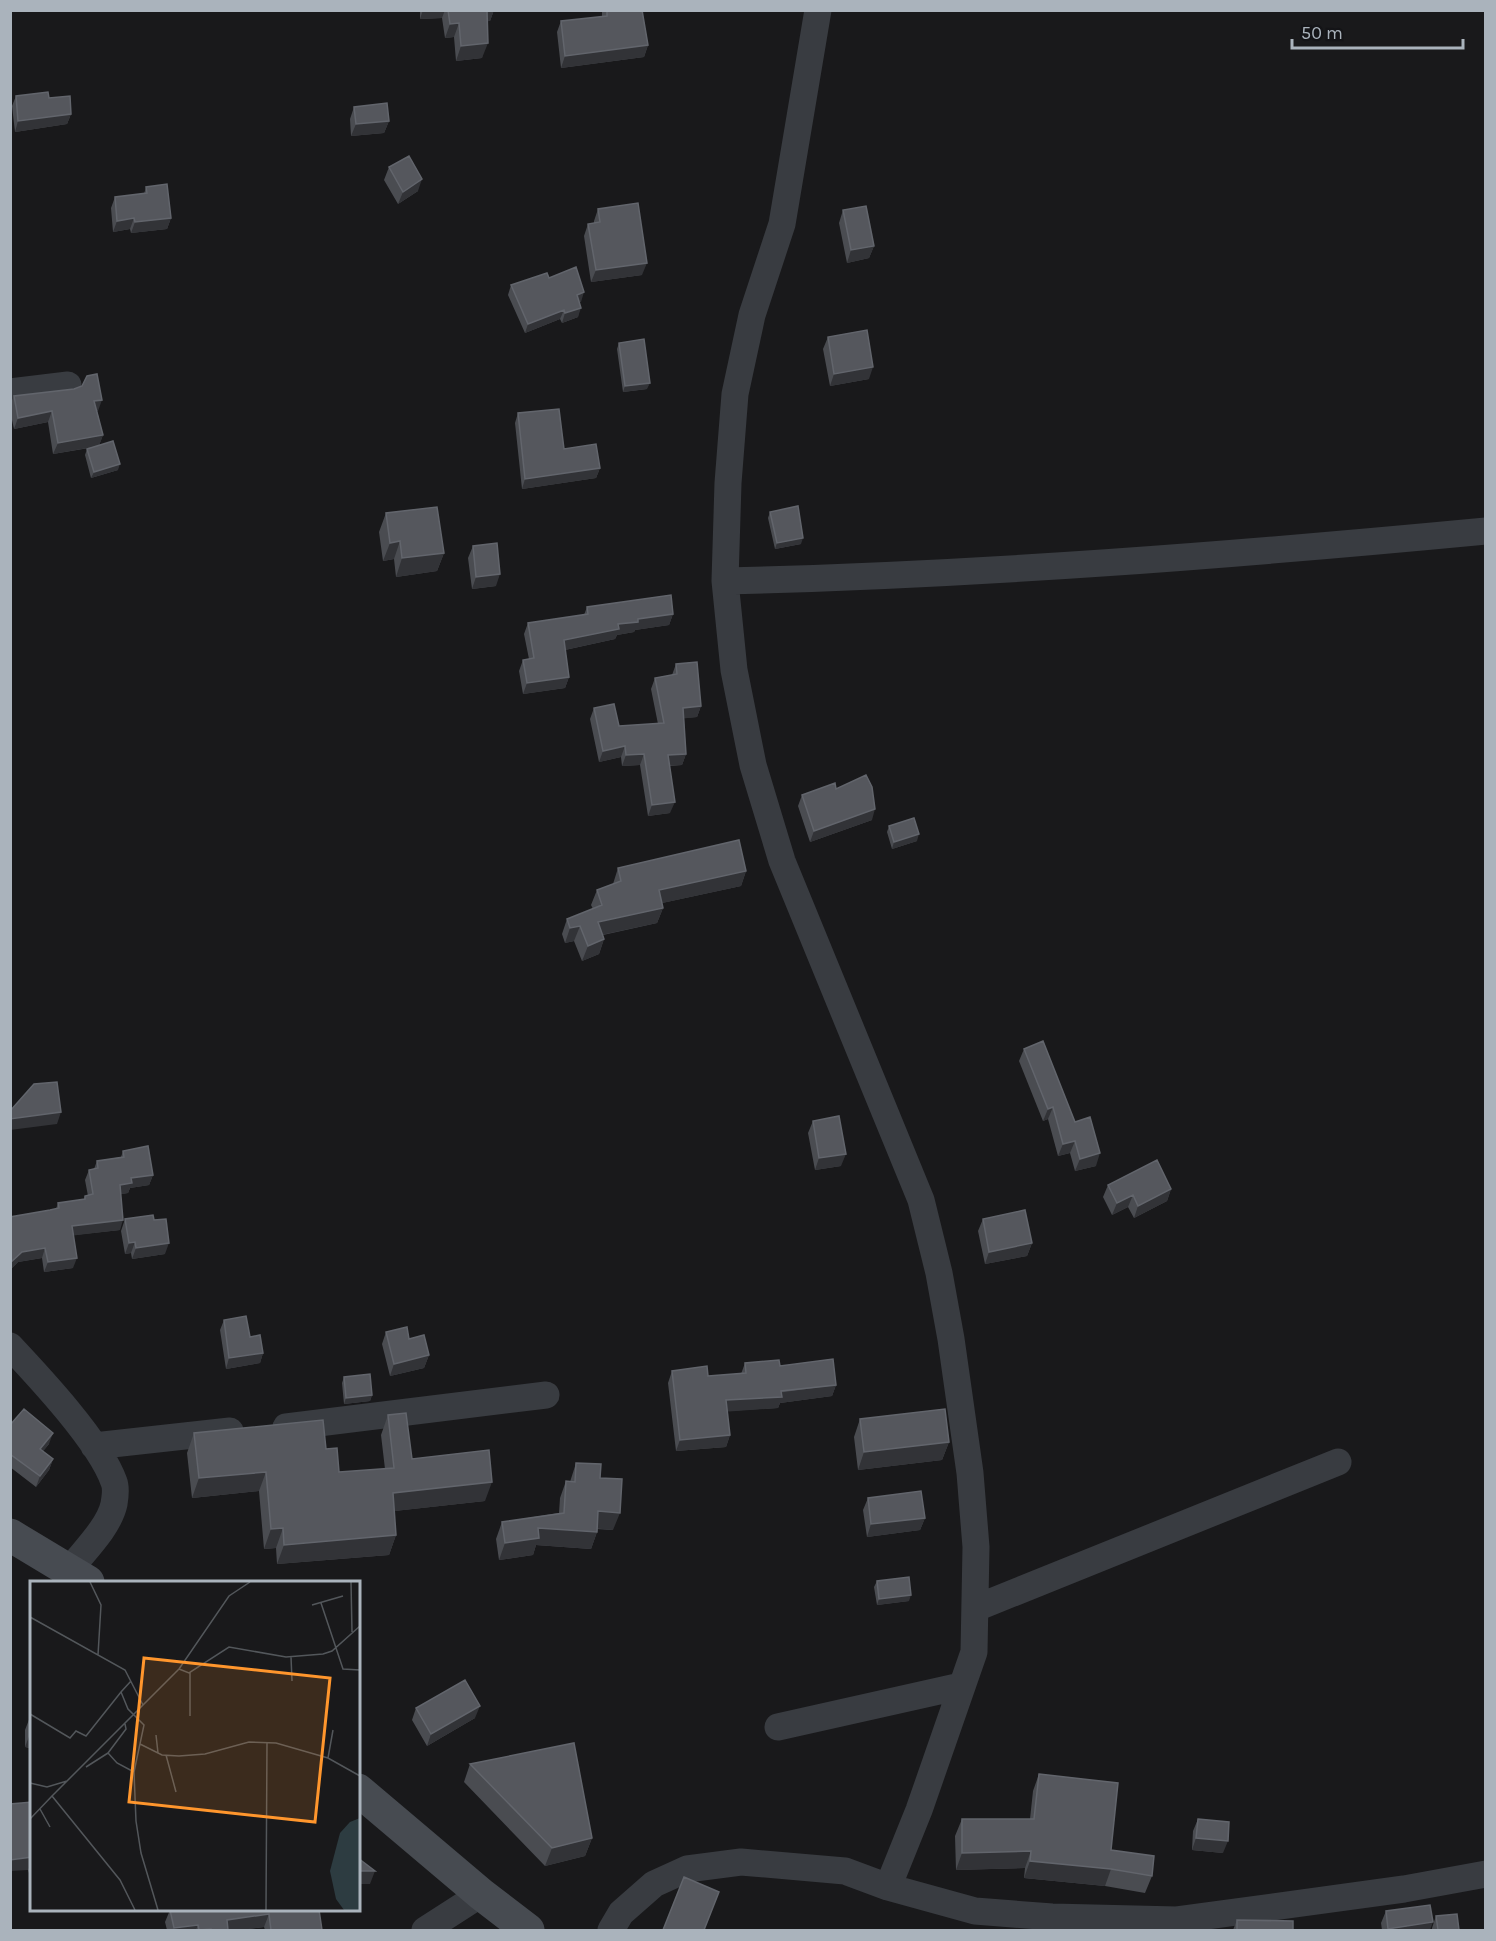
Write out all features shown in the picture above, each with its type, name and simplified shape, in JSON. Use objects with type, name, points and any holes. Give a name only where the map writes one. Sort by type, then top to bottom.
[{"type":"main road","points":[[10,1535],[79,1576]]},
{"type":"main road","points":[[360,1792],[480,1894],[528,1930]]},
{"type":"street","points":[[818,10],[782,224],[752,315],[735,394],[728,483],[725,581],[734,670],[753,765],[782,861],[921,1200],[939,1272],[970,1473],[976,1547],[974,1652],[920,1810],[888,1887]]},
{"type":"street","points":[[10,392],[68,385]]},
{"type":"street","points":[[725,581],[818,579],[1181,559],[1485,531]]},
{"type":"street","points":[[10,1346],[38,1375],[94,1446],[115,1484],[114,1506],[79,1576]]},
{"type":"street","points":[[94,1446],[288,1427],[546,1395]]},
{"type":"street","points":[[976,1608],[1338,1462]]},
{"type":"street","points":[[778,1727],[961,1686]]},
{"type":"street","points":[[612,1930],[621,1913],[654,1884],[687,1869],[741,1863],[793,1865],[845,1871],[888,1887],[975,1911],[1176,1925],[1485,1874]]},
{"type":"street","points":[[425,1930],[480,1894]]},
{"type":"building","points":[[448,10],[487,10],[488,43],[461,46],[459,23],[450,24]]},
{"type":"building","points":[[607,10],[642,10],[648,45],[565,56],[561,21],[607,16]]},
{"type":"building","points":[[48,92],[49,98],[70,96],[71,114],[18,121],[16,96]]},
{"type":"building","points":[[387,103],[389,121],[356,124],[354,107]]},
{"type":"building","points":[[409,156],[422,179],[403,192],[389,167]]},
{"type":"building","points":[[167,184],[171,218],[135,222],[134,218],[117,221],[115,197],[147,193],[146,187]]},
{"type":"building","points":[[638,203],[647,263],[596,270],[588,224],[600,222],[598,209]]},
{"type":"building","points":[[866,206],[874,246],[851,250],[843,210]]},
{"type":"building","points":[[576,267],[584,292],[577,295],[581,308],[565,313],[564,310],[528,324],[511,285],[547,273],[549,278]]},
{"type":"building","points":[[867,330],[873,367],[834,374],[828,337]]},
{"type":"building","points":[[644,339],[650,383],[625,386],[619,343]]},
{"type":"building","points":[[97,374],[102,400],[94,401],[103,435],[58,443],[52,411],[18,418],[14,396],[74,389],[82,386],[87,376]]},
{"type":"building","points":[[559,409],[564,449],[596,444],[600,468],[525,479],[518,413]]},
{"type":"building","points":[[113,441],[120,464],[94,472],[87,449]]},
{"type":"building","points":[[798,506],[803,538],[777,543],[770,512]]},
{"type":"building","points":[[437,507],[444,553],[402,558],[400,541],[390,543],[386,513]]},
{"type":"building","points":[[497,543],[500,574],[476,577],[473,546]]},
{"type":"building","points":[[671,595],[673,614],[638,619],[638,622],[618,624],[619,629],[564,640],[569,677],[527,683],[523,660],[534,658],[528,623],[588,614],[587,607]]},
{"type":"building","points":[[697,662],[701,706],[683,708],[686,754],[668,755],[675,802],[652,805],[644,754],[626,755],[625,746],[603,751],[594,708],[614,704],[619,726],[664,723],[655,678],[677,674],[676,664]]},
{"type":"building","points":[[866,775],[872,787],[875,809],[814,831],[802,795],[835,783],[836,789]]},
{"type":"building","points":[[914,818],[919,834],[894,842],[889,826]]},
{"type":"building","points":[[739,840],[746,871],[659,890],[663,908],[598,922],[604,939],[588,946],[580,926],[570,928],[567,919],[602,905],[597,890],[621,881],[618,868]]},
{"type":"building","points":[[1043,1041],[1075,1122],[1090,1117],[1100,1153],[1080,1159],[1075,1141],[1063,1144],[1053,1107],[1048,1109],[1024,1049]]},
{"type":"building","points":[[57,1082],[61,1112],[10,1119],[10,1111],[34,1084]]},
{"type":"building","points":[[839,1116],[846,1154],[819,1158],[813,1121]]},
{"type":"building","points":[[148,1146],[153,1175],[131,1178],[132,1183],[120,1185],[123,1220],[72,1226],[77,1258],[48,1262],[45,1248],[22,1252],[10,1263],[10,1217],[59,1208],[58,1203],[85,1199],[85,1196],[93,1194],[89,1170],[98,1168],[97,1161],[124,1157],[123,1151]]},
{"type":"building","points":[[1157,1160],[1171,1189],[1138,1206],[1133,1195],[1117,1203],[1108,1185]]},
{"type":"building","points":[[1025,1210],[1032,1243],[989,1252],[983,1219]]},
{"type":"building","points":[[153,1215],[154,1220],[166,1219],[169,1243],[136,1248],[135,1242],[129,1243],[125,1219]]},
{"type":"building","points":[[246,1316],[250,1337],[260,1335],[263,1353],[229,1358],[224,1320]]},
{"type":"building","points":[[407,1327],[409,1339],[424,1335],[429,1355],[394,1364],[386,1332]]},
{"type":"building","points":[[833,1359],[836,1385],[781,1391],[782,1397],[726,1400],[730,1435],[680,1440],[672,1371],[707,1366],[708,1376],[746,1373],[745,1363],[779,1360],[780,1366]]},
{"type":"building","points":[[370,1374],[372,1395],[346,1398],[344,1377]]},
{"type":"building","points":[[24,1409],[53,1433],[40,1449],[53,1459],[40,1476],[10,1454],[10,1425]]},
{"type":"building","points":[[945,1409],[949,1442],[864,1452],[860,1419]]},
{"type":"building","points":[[406,1413],[412,1459],[489,1450],[492,1482],[393,1493],[396,1535],[284,1545],[283,1528],[271,1529],[266,1472],[199,1478],[194,1433],[323,1420],[326,1449],[337,1448],[339,1472],[394,1468],[388,1415]]},
{"type":"building","points":[[576,1463],[601,1464],[600,1478],[622,1479],[620,1513],[598,1511],[597,1532],[538,1528],[539,1538],[505,1543],[502,1522],[564,1513],[566,1481],[575,1482]]},
{"type":"building","points":[[921,1491],[925,1518],[871,1524],[868,1498]]},
{"type":"building","points":[[909,1577],[911,1595],[879,1599],[877,1581]]},
{"type":"building","points":[[465,1680],[480,1706],[431,1734],[416,1708]]},
{"type":"building","points":[[574,1743],[592,1838],[552,1848],[470,1764]]},
{"type":"building","points":[[1039,1774],[1118,1783],[1111,1850],[1154,1856],[1152,1876],[1111,1869],[1030,1861],[1031,1851],[962,1853],[962,1819],[1034,1819]]},
{"type":"building","points":[[30,1802],[30,1857],[10,1860],[10,1804]]},
{"type":"building","points":[[1198,1819],[1229,1822],[1228,1841],[1196,1838]]},
{"type":"building","points":[[360,1860],[375,1871],[360,1871]]},
{"type":"building","points":[[684,1877],[719,1892],[704,1930],[663,1930]]},
{"type":"building","points":[[1430,1905],[1433,1922],[1388,1929],[1386,1911]]},
{"type":"building","points":[[170,1911],[319,1911],[322,1930],[271,1930],[269,1914],[227,1920],[228,1930],[199,1930],[198,1925],[174,1928]]},
{"type":"building","points":[[1457,1914],[1459,1930],[1438,1930],[1436,1916]]},
{"type":"building","points":[[1237,1920],[1293,1921],[1293,1930],[1237,1930]]}]
